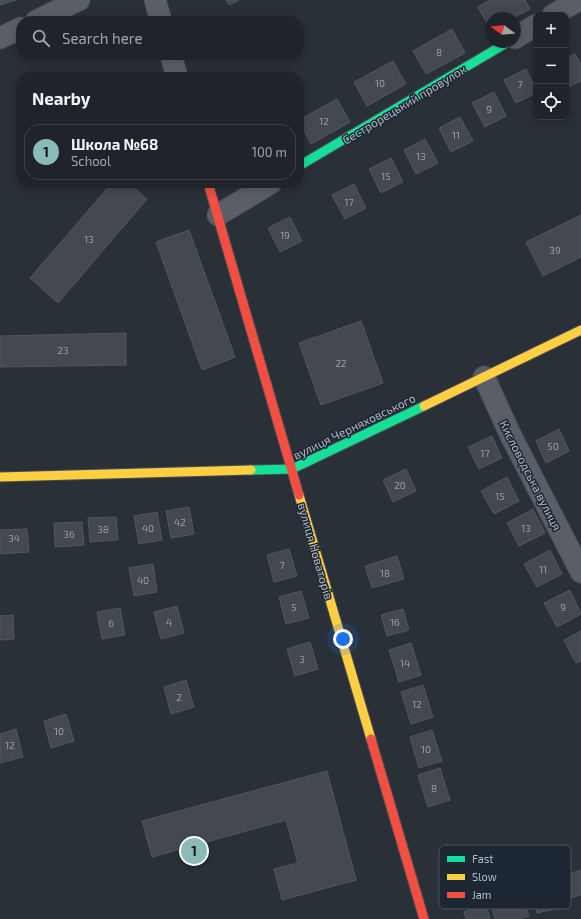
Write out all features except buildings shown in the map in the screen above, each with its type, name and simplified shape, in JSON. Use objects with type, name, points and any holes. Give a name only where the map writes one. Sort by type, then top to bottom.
[{"type":"street","points":[[46,16],[79,0]]},
{"type":"street","points":[[155,0],[160,16]]},
{"type":"street","points":[[558,12],[579,0]]},
{"type":"street","points":[[521,34],[533,27]]},
{"type":"street","points":[[0,38],[16,30]]},
{"type":"street","name":"Сестрорецький провулок","points":[[304,163],[498,48]]},
{"type":"street","points":[[172,60],[176,72]]},
{"type":"street","name":"вулиця Новаторів","points":[[210,188],[424,919]]},
{"type":"street","points":[[218,215],[263,188]]},
{"type":"street","name":"вулиця Черняховського","points":[[0,476],[292,469],[581,330]]},
{"type":"street","name":"Кисловодська вулиця","points":[[484,376],[511,436],[581,572]]},
{"type":"traffic: fast","points":[[304,163],[498,48]]},
{"type":"traffic: fast","points":[[251,470],[292,469],[424,406]]},
{"type":"traffic: slow","points":[[424,406],[581,330]]},
{"type":"traffic: slow","points":[[0,477],[251,470]]},
{"type":"traffic: slow","points":[[299,495],[371,739]]},
{"type":"traffic: jam","points":[[209,188],[299,495]]},
{"type":"traffic: jam","points":[[371,739],[424,919]]},
{"type":"place","name":"Школа №68","points":[[194,851]]}]
